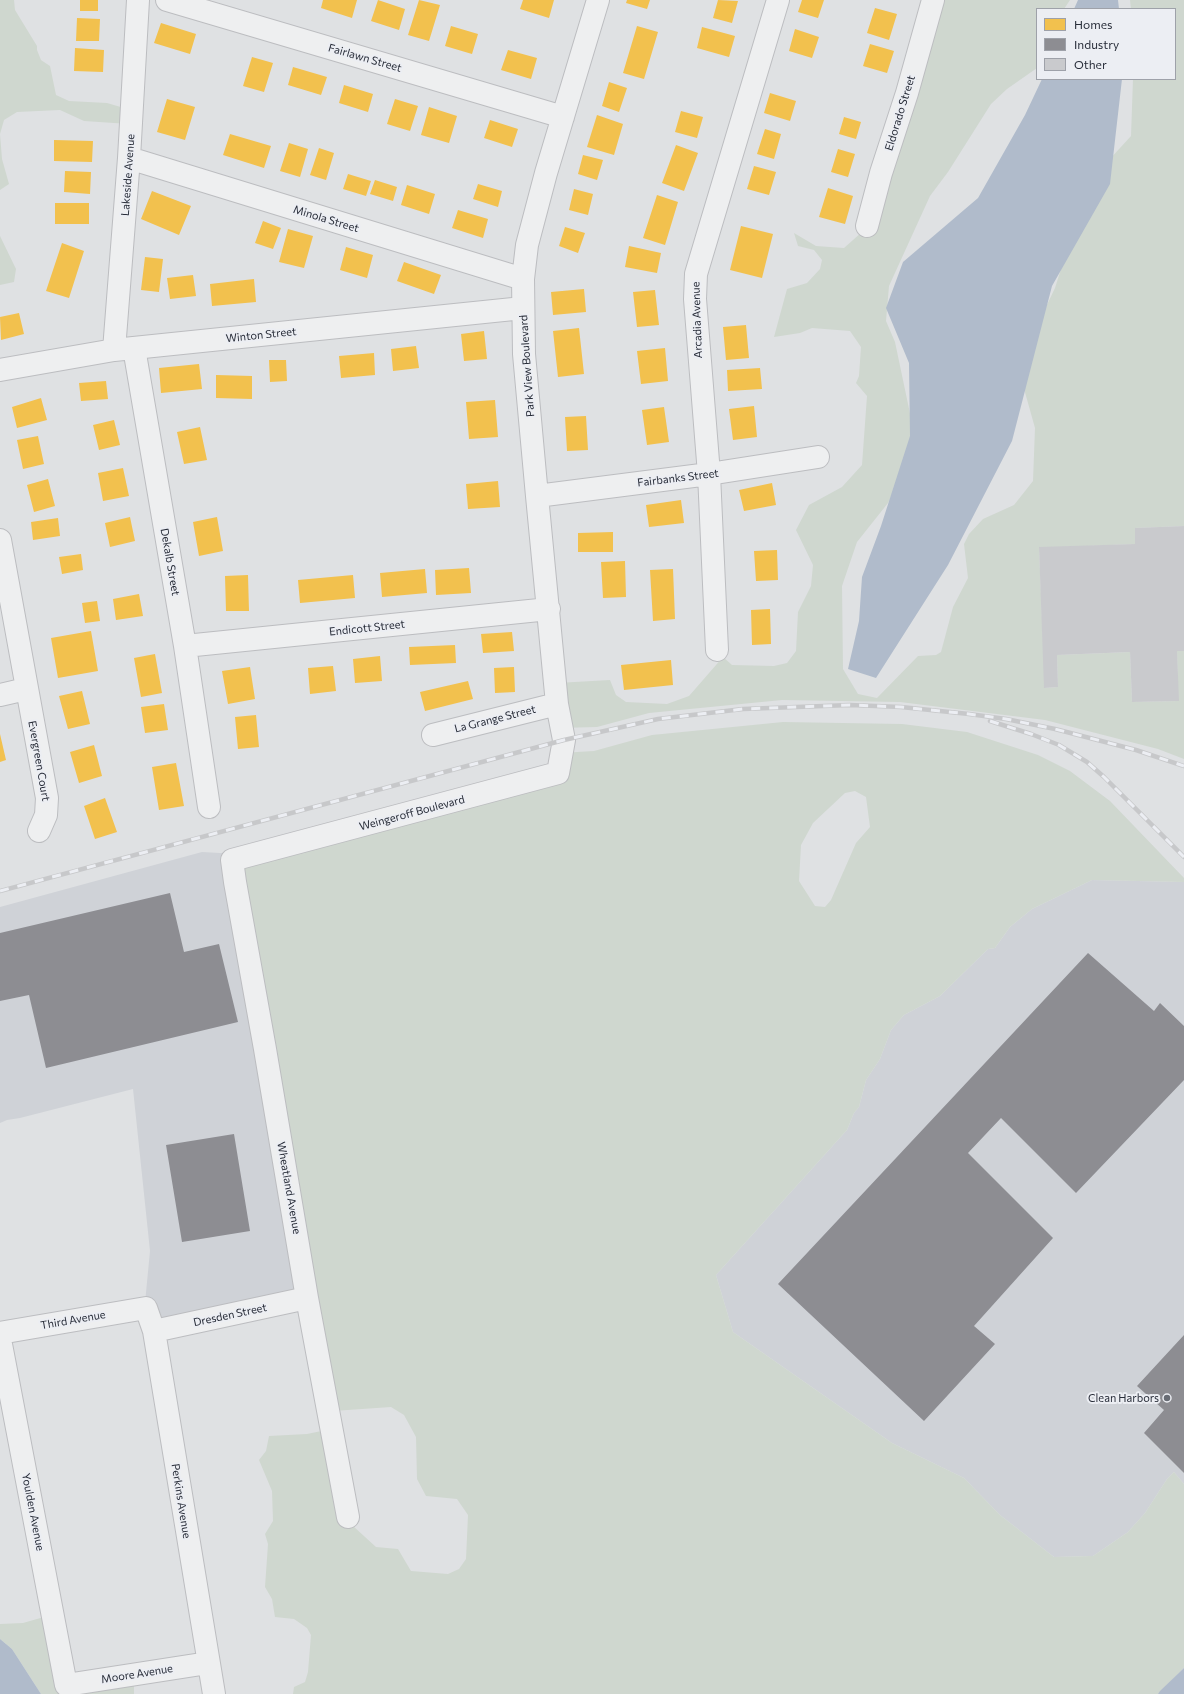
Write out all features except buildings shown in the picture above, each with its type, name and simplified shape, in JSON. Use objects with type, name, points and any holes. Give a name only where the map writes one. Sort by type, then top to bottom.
[{"type":"street","name":"Lakeside Avenue","points":[[124,349],[129,158],[138,0]]},
{"type":"street","name":"Fairlawn Street","points":[[167,0],[563,116]]},
{"type":"street","name":"Park View Boulevard","points":[[564,740],[557,704],[549,609],[536,496],[524,354],[523,279],[527,245],[563,116],[598,0]]},
{"type":"street","name":"Arcadia Avenue","points":[[717,650],[709,474],[698,352],[695,299],[696,274],[778,0]]},
{"type":"street","name":"Eldorado Street","points":[[867,226],[881,173],[907,93],[933,0]]},
{"type":"street","name":"Minola Street","points":[[129,158],[523,279]]},
{"type":"street","name":"Winton Street","points":[[0,370],[124,349],[523,308]]},
{"type":"street","name":"Dekalb Street","points":[[124,349],[185,646],[209,808]]},
{"type":"street","name":"Fairbanks Street","points":[[536,496],[709,474],[818,457]]},
{"type":"street","name":"Evergreen Court","points":[[0,540],[47,798],[46,815],[39,831]]},
{"type":"street","name":"Endicott Street","points":[[185,646],[549,609]]},
{"type":"street","points":[[0,695],[26,689]]},
{"type":"street","name":"La Grange Street","points":[[433,735],[557,704]]},
{"type":"street","name":"Weingeroff Boulevard","points":[[232,860],[548,777],[558,773],[564,740]]},
{"type":"street","name":"Wheatland Avenue","points":[[232,860],[234,882],[265,1049],[307,1298],[348,1517]]},
{"type":"street","name":"Dresden Street","points":[[154,1331],[307,1298]]},
{"type":"street","name":"Perkins Avenue","points":[[146,1308],[154,1331],[214,1694]]},
{"type":"street","name":"Third Avenue","points":[[0,1333],[146,1308]]},
{"type":"street","name":"Youlden Avenue","points":[[0,1339],[66,1685]]},
{"type":"street","name":"Moore Avenue","points":[[66,1685],[208,1662]]},
{"type":"shaded area","points":[[0,0],[14,0],[15,10],[37,46],[41,60],[50,66],[56,95],[69,101],[107,103],[131,110],[129,124],[84,121],[60,110],[17,112],[4,120],[0,134]]},
{"type":"shaded area","points":[[935,0],[1070,0],[1065,8],[1036,8],[1036,69],[1007,89],[991,104],[948,172],[930,196],[889,286],[886,321],[895,342],[912,423],[909,458],[888,503],[857,542],[842,586],[843,669],[858,694],[877,698],[918,656],[936,655],[941,652],[953,607],[968,578],[964,544],[969,534],[983,519],[1014,505],[1033,481],[1035,428],[1021,378],[1022,357],[1055,288],[1083,199],[1098,172],[1131,136],[1133,80],[1176,80],[1176,8],[1131,8],[1130,0],[1184,0],[1184,526],[1135,528],[1135,544],[1039,548],[1045,688],[1058,687],[1057,655],[1130,652],[1132,702],[1178,701],[1177,651],[1184,651],[1184,759],[1158,749],[1045,720],[900,702],[782,700],[649,713],[597,727],[559,728],[557,683],[610,680],[616,695],[626,702],[667,704],[689,696],[723,657],[732,665],[774,666],[787,663],[796,651],[798,612],[811,586],[813,565],[796,530],[809,505],[842,487],[862,465],[867,396],[856,383],[859,376],[861,347],[850,331],[812,328],[800,333],[774,337],[787,289],[807,283],[820,269],[822,260],[814,250],[798,246],[794,233],[816,246],[844,248],[862,232]]},
{"type":"shaded area","points":[[0,134],[2,159],[9,184],[0,190]]},
{"type":"shaded area","points":[[0,236],[16,269],[14,282],[0,285]]},
{"type":"shaded area","points":[[783,722],[902,724],[967,732],[1038,755],[1070,771],[1110,801],[1184,878],[1184,882],[1092,880],[1032,909],[1010,927],[995,948],[988,949],[940,996],[904,1015],[891,1030],[880,1059],[866,1080],[859,1107],[854,1113],[847,1130],[716,1275],[733,1332],[892,1443],[964,1478],[1000,1515],[1054,1557],[1093,1556],[1128,1532],[1145,1513],[1167,1479],[1174,1472],[1184,1484],[1184,1668],[1158,1694],[293,1694],[294,1687],[305,1682],[308,1672],[311,1635],[307,1628],[294,1619],[275,1617],[272,1599],[265,1587],[268,1544],[265,1534],[273,1521],[272,1491],[259,1460],[266,1451],[269,1436],[307,1434],[331,1429],[348,1517],[353,1526],[376,1547],[398,1549],[411,1571],[448,1574],[459,1569],[466,1559],[468,1515],[457,1499],[426,1496],[417,1479],[416,1437],[404,1415],[391,1407],[333,1411],[241,864],[550,783],[560,753],[594,751],[652,735]],"holes":[[[855,791],[866,797],[870,827],[856,843],[831,900],[825,907],[815,906],[799,881],[801,845],[813,823],[845,793]]]},
{"type":"shaded area","points":[[202,852],[238,854],[309,1289],[158,1335],[145,1303],[150,1251],[133,1089],[0,1123],[0,907]]},
{"type":"shaded area","points":[[1092,880],[1184,882],[1184,1484],[1174,1472],[1167,1479],[1145,1513],[1128,1532],[1093,1556],[1054,1557],[1000,1515],[964,1478],[892,1443],[733,1332],[716,1275],[847,1130],[854,1113],[859,1107],[866,1080],[880,1059],[891,1030],[904,1015],[940,996],[988,949],[995,948],[1010,927],[1032,909]]},
{"type":"shaded area","points":[[51,1615],[65,1679],[134,1679],[134,1694],[41,1694],[12,1649],[0,1639],[0,1624],[23,1623]]},
{"type":"water","points":[[1078,0],[1118,0],[1119,8],[1074,8]]},
{"type":"water","points":[[1042,80],[1122,80],[1110,184],[1052,286],[1012,441],[948,565],[876,678],[848,669],[859,621],[862,577],[881,526],[910,436],[909,363],[886,308],[903,262],[978,198],[1025,115]]},
{"type":"water","points":[[0,1639],[12,1649],[41,1694],[0,1694]]},
{"type":"water","points":[[1184,1668],[1184,1694],[1158,1694],[1160,1691]]},
{"type":"railway","points":[[0,891],[564,740],[658,719],[743,709],[850,705],[901,707],[969,714],[1006,719],[1055,729],[1136,750],[1184,766]]},
{"type":"railway","points":[[990,721],[1059,745],[1087,762],[1184,857]]},
{"type":"place","name":"Clean Harbors","points":[[1167,1398]]}]
